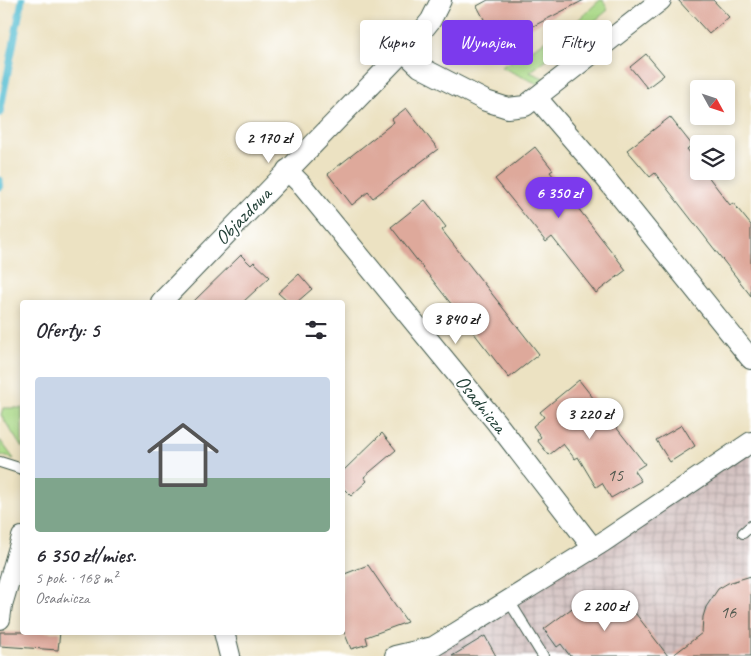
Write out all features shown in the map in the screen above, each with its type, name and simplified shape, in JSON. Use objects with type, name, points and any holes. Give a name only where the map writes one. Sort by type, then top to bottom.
[{"type":"street","name":"Objazdowa","points":[[431,20],[440,0]]},
{"type":"street","points":[[418,65],[486,101],[508,108],[525,106],[660,0]]},
{"type":"street","name":"Objazdowa","points":[[163,300],[389,65]]},
{"type":"street","points":[[537,98],[598,169],[751,359]]},
{"type":"street","name":"Osadnicza","points":[[287,170],[300,183],[496,422],[593,548]]},
{"type":"street","points":[[396,656],[433,647],[593,548],[751,442]]},
{"type":"street","points":[[1,610],[20,544]]},
{"type":"street","points":[[225,635],[230,656]]},
{"type":"lane","points":[[0,462],[20,468]]},
{"type":"lane","points":[[509,601],[544,656]]},
{"type":"shaded area","points":[[751,441],[751,656],[396,656],[430,648]]},
{"type":"green space","points":[[600,0],[603,0],[608,10],[596,20],[578,20]]},
{"type":"green space","points":[[543,42],[543,62],[530,72],[546,79],[538,84],[501,67],[504,65],[533,65],[533,48]]},
{"type":"green space","points":[[3,408],[20,408],[20,445],[1,415]]},
{"type":"green space","points":[[0,440],[14,459],[0,455]]},
{"type":"building","points":[[488,0],[584,0],[533,26],[533,20],[484,20],[477,6]]},
{"type":"building","points":[[678,0],[713,0],[729,17],[709,34]]},
{"type":"building","points":[[646,54],[664,75],[647,88],[630,67]]},
{"type":"building","points":[[406,108],[438,149],[373,198],[368,192],[352,205],[328,174],[394,122],[392,119]]},
{"type":"building","points":[[670,117],[690,142],[690,147],[687,149],[690,153],[690,180],[711,180],[730,205],[733,203],[751,225],[751,296],[655,173],[650,177],[627,150]]},
{"type":"building","points":[[535,147],[553,170],[550,172],[626,270],[596,293],[552,237],[546,242],[495,179]]},
{"type":"building","points":[[425,200],[446,227],[442,230],[539,354],[509,378],[391,227]]},
{"type":"building","points":[[241,255],[251,265],[254,262],[270,277],[245,300],[195,300]]},
{"type":"building","points":[[299,274],[312,289],[299,300],[286,300],[278,293]]},
{"type":"building","points":[[579,380],[645,464],[634,471],[641,481],[611,498],[602,483],[596,487],[578,457],[575,459],[563,444],[549,455],[537,440],[541,437],[533,426],[544,417],[540,412]]},
{"type":"building","points":[[682,425],[695,446],[670,462],[656,440]]},
{"type":"building","points":[[382,433],[396,450],[364,477],[367,481],[351,496],[345,490],[345,469]]},
{"type":"building","points":[[368,565],[407,622],[366,637],[368,644],[351,649],[345,634],[345,574]]},
{"type":"building","points":[[751,576],[751,656],[672,656],[702,633],[706,607],[718,589],[728,583]]},
{"type":"building","points":[[618,595],[623,597],[668,656],[570,656],[561,644],[557,647],[544,629],[575,606],[582,616]]},
{"type":"building","points":[[0,632],[20,632],[20,635],[60,635],[58,650],[0,646]]},
{"type":"building","points":[[485,636],[496,656],[452,656]]},
{"type":"waterway","points":[[0,113],[22,0]]},
{"type":"waterway","points":[[0,180],[0,187]]}]
